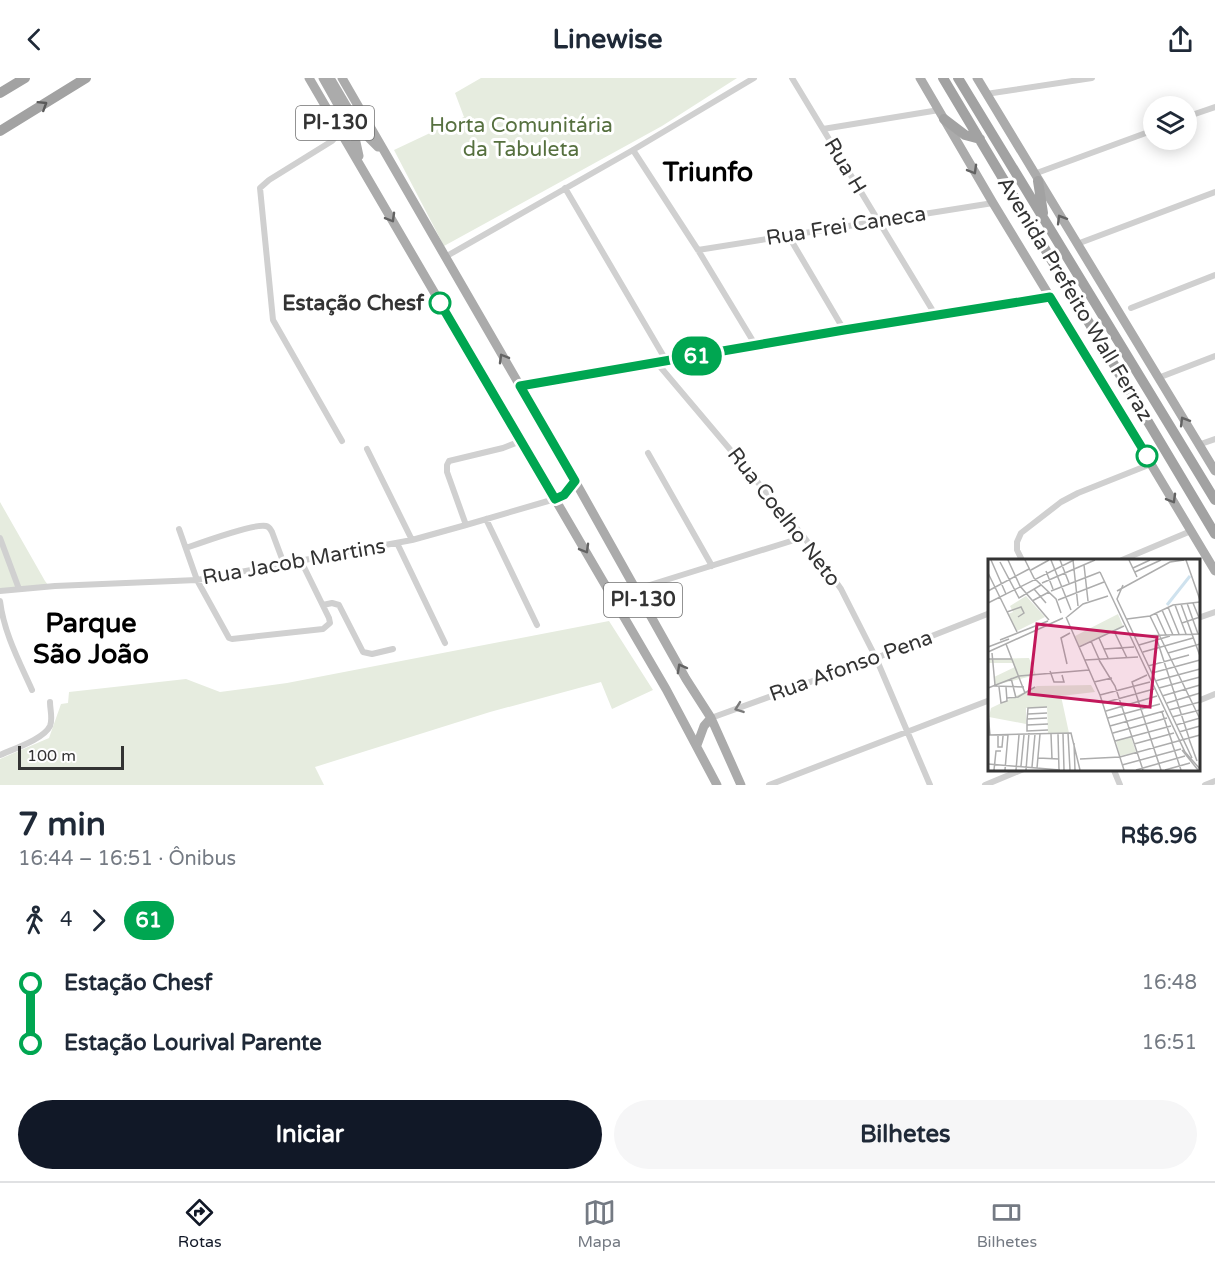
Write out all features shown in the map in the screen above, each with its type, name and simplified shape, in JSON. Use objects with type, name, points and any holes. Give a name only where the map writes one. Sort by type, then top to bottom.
[{"type":"highway","points":[[0,93],[25,78]]},
{"type":"highway","points":[[0,131],[86,78]]},
{"type":"highway","name":"Avenida Prefeito Wall Ferraz","points":[[943,78],[1215,534]]},
{"type":"highway","name":"Avenida Prefeito Wall Ferraz","points":[[958,78],[1215,500]]},
{"type":"highway","points":[[942,114],[965,135],[980,139]]},
{"type":"highway","points":[[1036,178],[1044,219]]},
{"type":"main road","name":"PI-130","points":[[309,78],[666,689],[717,785]]},
{"type":"main road","points":[[322,78],[357,131],[385,152]]},
{"type":"main road","points":[[330,78],[357,131],[362,167]]},
{"type":"main road","name":"PI-130","points":[[342,78],[637,589],[686,679],[711,718],[741,785]]},
{"type":"main road","name":"Avenida Prefeito Wall Ferraz","points":[[920,78],[1215,571]]},
{"type":"main road","name":"Avenida Prefeito Wall Ferraz","points":[[977,78],[1215,471]]},
{"type":"main road","points":[[697,745],[704,726],[711,718]]},
{"type":"street","points":[[445,257],[754,78]]},
{"type":"street","name":"Rua H","points":[[792,78],[936,316]]},
{"type":"street","points":[[986,94],[1092,78]]},
{"type":"street","points":[[1197,113],[1215,107]]},
{"type":"street","points":[[824,129],[942,114]]},
{"type":"street","points":[[341,131],[332,141],[260,188],[273,320],[342,441]]},
{"type":"street","points":[[1036,178],[1143,134]]},
{"type":"street","points":[[633,150],[698,250],[756,346]]},
{"type":"street","points":[[565,188],[667,362]]},
{"type":"street","points":[[1077,244],[1215,192]]},
{"type":"street","name":"Rua Frei Caneca","points":[[698,250],[993,203]]},
{"type":"street","points":[[788,235],[844,330]]},
{"type":"street","points":[[1131,308],[1215,275]]},
{"type":"street","points":[[520,386],[1050,297]]},
{"type":"street","points":[[1158,378],[1215,356]]},
{"type":"street","name":"Rua Coelho Neto","points":[[657,363],[804,537],[841,589],[876,658],[930,785]]},
{"type":"street","points":[[1198,445],[1215,438]]},
{"type":"street","points":[[466,525],[447,472],[449,461],[503,448],[521,441]]},
{"type":"street","points":[[367,449],[412,540]]},
{"type":"street","points":[[648,453],[712,566]]},
{"type":"street","points":[[1022,559],[1017,550],[1020,533],[1068,498],[1151,464]]},
{"type":"street","name":"Rua Jacob Martins","points":[[0,591],[55,586],[197,580],[397,543],[555,499],[564,495],[575,481]]},
{"type":"street","points":[[486,519],[537,625]]},
{"type":"street","points":[[186,548],[236,532],[265,526],[272,532],[284,564]]},
{"type":"street","points":[[179,529],[197,580],[229,638],[232,639],[323,628],[330,623],[302,561]]},
{"type":"street","points":[[1124,559],[1191,531]]},
{"type":"street","points":[[637,589],[804,537]]},
{"type":"street","points":[[0,538],[19,589]]},
{"type":"street","points":[[397,543],[445,643]]},
{"type":"street","points":[[0,602],[2,619],[8,636],[32,690]]},
{"type":"street","points":[[323,605],[332,603],[339,606],[363,652],[372,654],[393,649]]},
{"type":"street","points":[[1200,617],[1215,612]]},
{"type":"street","name":"Rua Afonso Pena","points":[[711,718],[876,658],[988,614]]},
{"type":"street","points":[[1200,700],[1215,694]]},
{"type":"street","points":[[769,785],[988,701]]},
{"type":"street","points":[[0,755],[39,737],[49,728],[50,702]]},
{"type":"street","points":[[985,785],[1021,770]]},
{"type":"street","points":[[1114,770],[1120,785]]},
{"type":"street","points":[[1205,785],[1215,781]]},
{"type":"green space","name":"Horta Comunitária da Tabuleta","points":[[481,78],[737,78],[662,126],[444,246],[394,150],[464,117],[455,93]]},
{"type":"green space","points":[[0,502],[45,581],[48,585],[0,589]]},
{"type":"green space","points":[[609,621],[653,690],[612,709],[601,682],[490,712],[315,767],[324,785],[0,785],[0,759],[49,738],[61,704],[68,703],[69,692],[186,679],[220,692],[287,683]]},
{"type":"bus line","name":"61","points":[[440,303],[555,499],[564,495],[575,481],[520,386],[1050,297],[1147,456]]},
{"type":"place","name":"Estação Chesf","points":[[440,303]]},
{"type":"district","name":"Triunfo","points":[[708,172]]},
{"type":"district","name":"Parque São João","points":[[91,638]]}]
